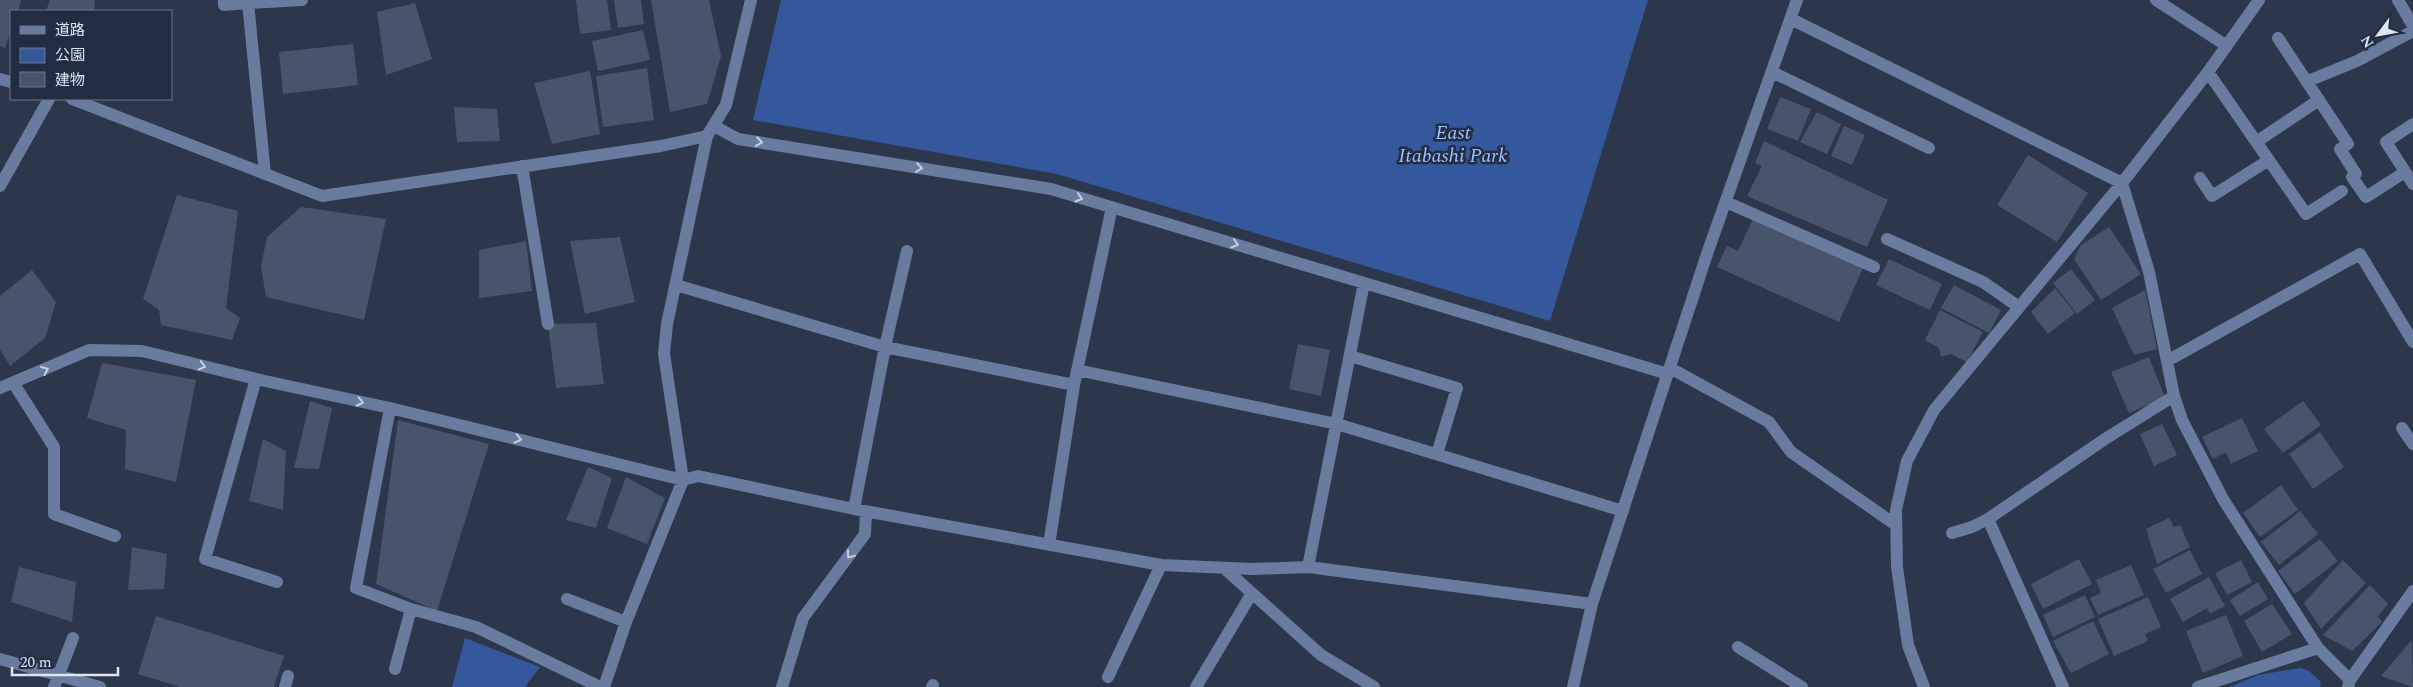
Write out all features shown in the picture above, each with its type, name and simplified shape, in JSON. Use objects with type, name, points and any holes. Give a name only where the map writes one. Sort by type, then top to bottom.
[{"type":"street","points":[[224,0],[224,5],[302,0]]},
{"type":"street","points":[[390,408],[356,588],[411,609],[476,627],[602,687],[683,480],[664,354],[668,324],[710,131],[726,105],[751,0]]},
{"type":"street","points":[[1573,687],[1592,604],[1622,510],[1726,202],[1797,0]]},
{"type":"street","points":[[2156,0],[2227,46]]},
{"type":"street","points":[[1924,687],[1908,644],[1897,567],[1896,510],[1907,461],[1934,410],[2122,183],[2208,72],[2260,0]]},
{"type":"street","points":[[2398,0],[2413,26]]},
{"type":"street","points":[[256,2],[265,174]]},
{"type":"street","points":[[1791,19],[2122,183],[2149,272],[2174,396],[2182,420],[2223,500],[2318,648],[2349,683],[2413,590]]},
{"type":"street","points":[[2308,81],[2357,61],[2413,30]]},
{"type":"street","points":[[2278,38],[2348,144],[2340,150],[2356,174],[2352,177],[2366,197],[2405,172]]},
{"type":"street","points":[[1772,72],[1928,148]]},
{"type":"street","points":[[2208,72],[2306,214],[2342,191]]},
{"type":"street","points":[[0,186],[48,100]]},
{"type":"street","points":[[75,100],[149,127],[322,196],[661,146],[710,131],[738,139],[1051,189],[1364,283],[1669,371],[1769,422],[1791,452],[1896,525]]},
{"type":"street","points":[[2256,142],[2319,100]]},
{"type":"street","points":[[2413,124],[2386,142],[2413,184]]},
{"type":"street","points":[[2200,178],[2212,196],[2269,160]]},
{"type":"street","points":[[522,166],[548,324]]},
{"type":"street","points":[[1726,202],[1874,267]]},
{"type":"street","points":[[1049,545],[1074,385],[1112,208]]},
{"type":"street","points":[[1887,239],[1983,282],[2019,307]]},
{"type":"street","points":[[782,687],[803,618],[865,534],[860,510],[885,347],[907,250]]},
{"type":"street","points":[[2167,361],[2360,254],[2413,342]]},
{"type":"street","points":[[1308,567],[1364,283]]},
{"type":"street","points":[[676,285],[885,347],[1074,385]]},
{"type":"street","points":[[0,388],[14,384],[89,350],[142,351],[256,380],[390,408],[683,480],[698,476],[860,510],[1161,565],[1224,568],[1308,567],[1592,604]]},
{"type":"street","points":[[1350,356],[1457,388],[1437,454]]},
{"type":"street","points":[[1077,370],[1337,424],[1622,510]]},
{"type":"street","points":[[256,380],[205,559],[277,582]]},
{"type":"street","points":[[14,384],[54,447],[54,514],[115,536]]},
{"type":"street","points":[[1952,533],[1972,527],[1988,518],[2174,396]]},
{"type":"street","points":[[2402,428],[2413,444]]},
{"type":"street","points":[[1988,518],[2063,687]]},
{"type":"street","points":[[1108,677],[1161,565]]},
{"type":"street","points":[[1224,568],[1321,655],[1374,687]]},
{"type":"street","points":[[1196,687],[1252,593]]},
{"type":"street","points":[[567,599],[626,622]]},
{"type":"street","points":[[395,668],[411,609]]},
{"type":"street","points":[[56,681],[73,638]]},
{"type":"street","points":[[1738,647],[1802,687]]},
{"type":"street","points":[[2199,687],[2318,648]]},
{"type":"street","points":[[0,659],[56,681],[100,687]]},
{"type":"green space","name":"East Itabashi Park","points":[[781,0],[1648,0],[1550,321],[1057,174],[753,120]]},
{"type":"green space","points":[[465,638],[540,667],[525,687],[452,687]]},
{"type":"green space","points":[[2301,668],[2309,671],[2321,682],[2320,687],[2230,687],[2258,675]]},
{"type":"building","points":[[0,0],[21,0],[18,10],[10,10],[10,33],[5,48],[0,46]]},
{"type":"building","points":[[50,0],[95,0],[94,10],[46,10]]},
{"type":"building","points":[[576,0],[607,0],[611,30],[580,34]]},
{"type":"building","points":[[614,0],[641,0],[644,24],[618,28]]},
{"type":"building","points":[[651,0],[709,0],[721,56],[707,104],[670,112]]},
{"type":"building","points":[[415,3],[432,59],[386,75],[377,12]]},
{"type":"building","points":[[643,30],[650,60],[598,71],[592,41]]},
{"type":"building","points":[[353,44],[358,85],[283,94],[279,52]]},
{"type":"building","points":[[647,68],[654,120],[603,127],[596,76]]},
{"type":"building","points":[[590,71],[600,134],[552,144],[534,83]]},
{"type":"building","points":[[1780,97],[1811,109],[1798,141],[1767,129]]},
{"type":"building","points":[[454,107],[497,109],[500,141],[457,142]]},
{"type":"building","points":[[1817,112],[1841,124],[1827,154],[1800,142]]},
{"type":"building","points":[[1844,126],[1865,135],[1852,165],[1831,156]]},
{"type":"building","points":[[1764,141],[1888,200],[1867,247],[1747,196],[1762,166],[1755,163]]},
{"type":"building","points":[[2028,155],[2088,193],[2057,242],[1997,205]]},
{"type":"building","points":[[177,195],[238,211],[226,308],[240,318],[232,340],[161,325],[159,310],[143,299]]},
{"type":"building","points":[[301,207],[386,219],[364,320],[266,297],[261,266],[267,237]]},
{"type":"building","points":[[1753,219],[1863,268],[1839,322],[1717,267],[1727,246],[1738,251]]},
{"type":"building","points":[[2109,227],[2141,274],[2101,300],[2074,259],[2081,245]]},
{"type":"building","points":[[620,237],[635,302],[585,314],[570,241]]},
{"type":"building","points":[[526,241],[532,291],[479,298],[479,250]]},
{"type":"building","points":[[1889,259],[1942,284],[1930,310],[1876,285]]},
{"type":"building","points":[[2071,269],[2095,300],[2077,314],[2053,283]]},
{"type":"building","points":[[32,270],[56,302],[45,338],[10,366],[0,349],[0,296]]},
{"type":"building","points":[[1954,285],[2001,310],[1989,333],[1941,308]]},
{"type":"building","points":[[2055,288],[2075,313],[2048,334],[2031,312]]},
{"type":"building","points":[[2145,290],[2157,349],[2134,355],[2112,308]]},
{"type":"building","points":[[1940,310],[1983,332],[1967,362],[1951,354],[1941,357],[1939,348],[1925,340]]},
{"type":"building","points":[[596,323],[604,384],[556,388],[548,324]]},
{"type":"building","points":[[1298,344],[1330,350],[1321,396],[1289,389]]},
{"type":"building","points":[[2149,357],[2165,398],[2129,413],[2111,372]]},
{"type":"building","points":[[102,363],[196,380],[176,482],[125,469],[126,430],[87,418]]},
{"type":"building","points":[[310,401],[332,408],[319,469],[294,468]]},
{"type":"building","points":[[2303,401],[2321,425],[2283,453],[2264,429]]},
{"type":"building","points":[[2242,418],[2258,451],[2231,464],[2226,452],[2213,459],[2202,437]]},
{"type":"building","points":[[398,420],[489,444],[437,611],[376,584]]},
{"type":"building","points":[[2162,424],[2177,455],[2154,466],[2140,434]]},
{"type":"building","points":[[2320,432],[2344,467],[2313,489],[2289,454]]},
{"type":"building","points":[[263,439],[286,451],[283,510],[249,501]]},
{"type":"building","points":[[588,467],[612,478],[596,528],[566,520]]},
{"type":"building","points":[[626,477],[665,498],[647,544],[607,528]]},
{"type":"building","points":[[2281,485],[2298,510],[2260,537],[2243,513]]},
{"type":"building","points":[[2300,511],[2318,534],[2279,565],[2261,542]]},
{"type":"building","points":[[2169,518],[2174,527],[2180,525],[2190,547],[2157,564],[2146,529]]},
{"type":"building","points":[[2320,539],[2338,561],[2295,594],[2278,571]]},
{"type":"building","points":[[132,547],[167,554],[164,589],[128,590]]},
{"type":"building","points":[[2190,550],[2202,574],[2166,593],[2153,569]]},
{"type":"building","points":[[2079,559],[2092,584],[2043,609],[2031,584]]},
{"type":"building","points":[[2241,560],[2252,582],[2227,595],[2215,573]]},
{"type":"building","points":[[2343,560],[2366,583],[2321,629],[2304,603]]},
{"type":"building","points":[[2131,565],[2144,595],[2098,615],[2090,598],[2101,593],[2096,580]]},
{"type":"building","points":[[19,567],[76,582],[72,622],[11,602]]},
{"type":"building","points":[[2209,577],[2225,606],[2210,614],[2207,608],[2183,622],[2170,599]]},
{"type":"building","points":[[2258,582],[2268,599],[2240,616],[2230,600]]},
{"type":"building","points":[[2370,585],[2388,604],[2378,616],[2382,622],[2352,651],[2323,635]]},
{"type":"building","points":[[2085,595],[2095,617],[2053,637],[2043,615]]},
{"type":"building","points":[[2148,597],[2161,627],[2145,634],[2148,641],[2114,656],[2098,619]]},
{"type":"building","points":[[2272,604],[2292,634],[2262,652],[2244,621]]},
{"type":"building","points":[[2226,615],[2243,656],[2203,673],[2186,631]]},
{"type":"building","points":[[156,616],[284,656],[274,687],[180,687],[138,674]]},
{"type":"building","points":[[2093,621],[2109,654],[2071,673],[2053,641]]},
{"type":"building","points":[[2412,640],[2413,687],[2381,676]]}]
